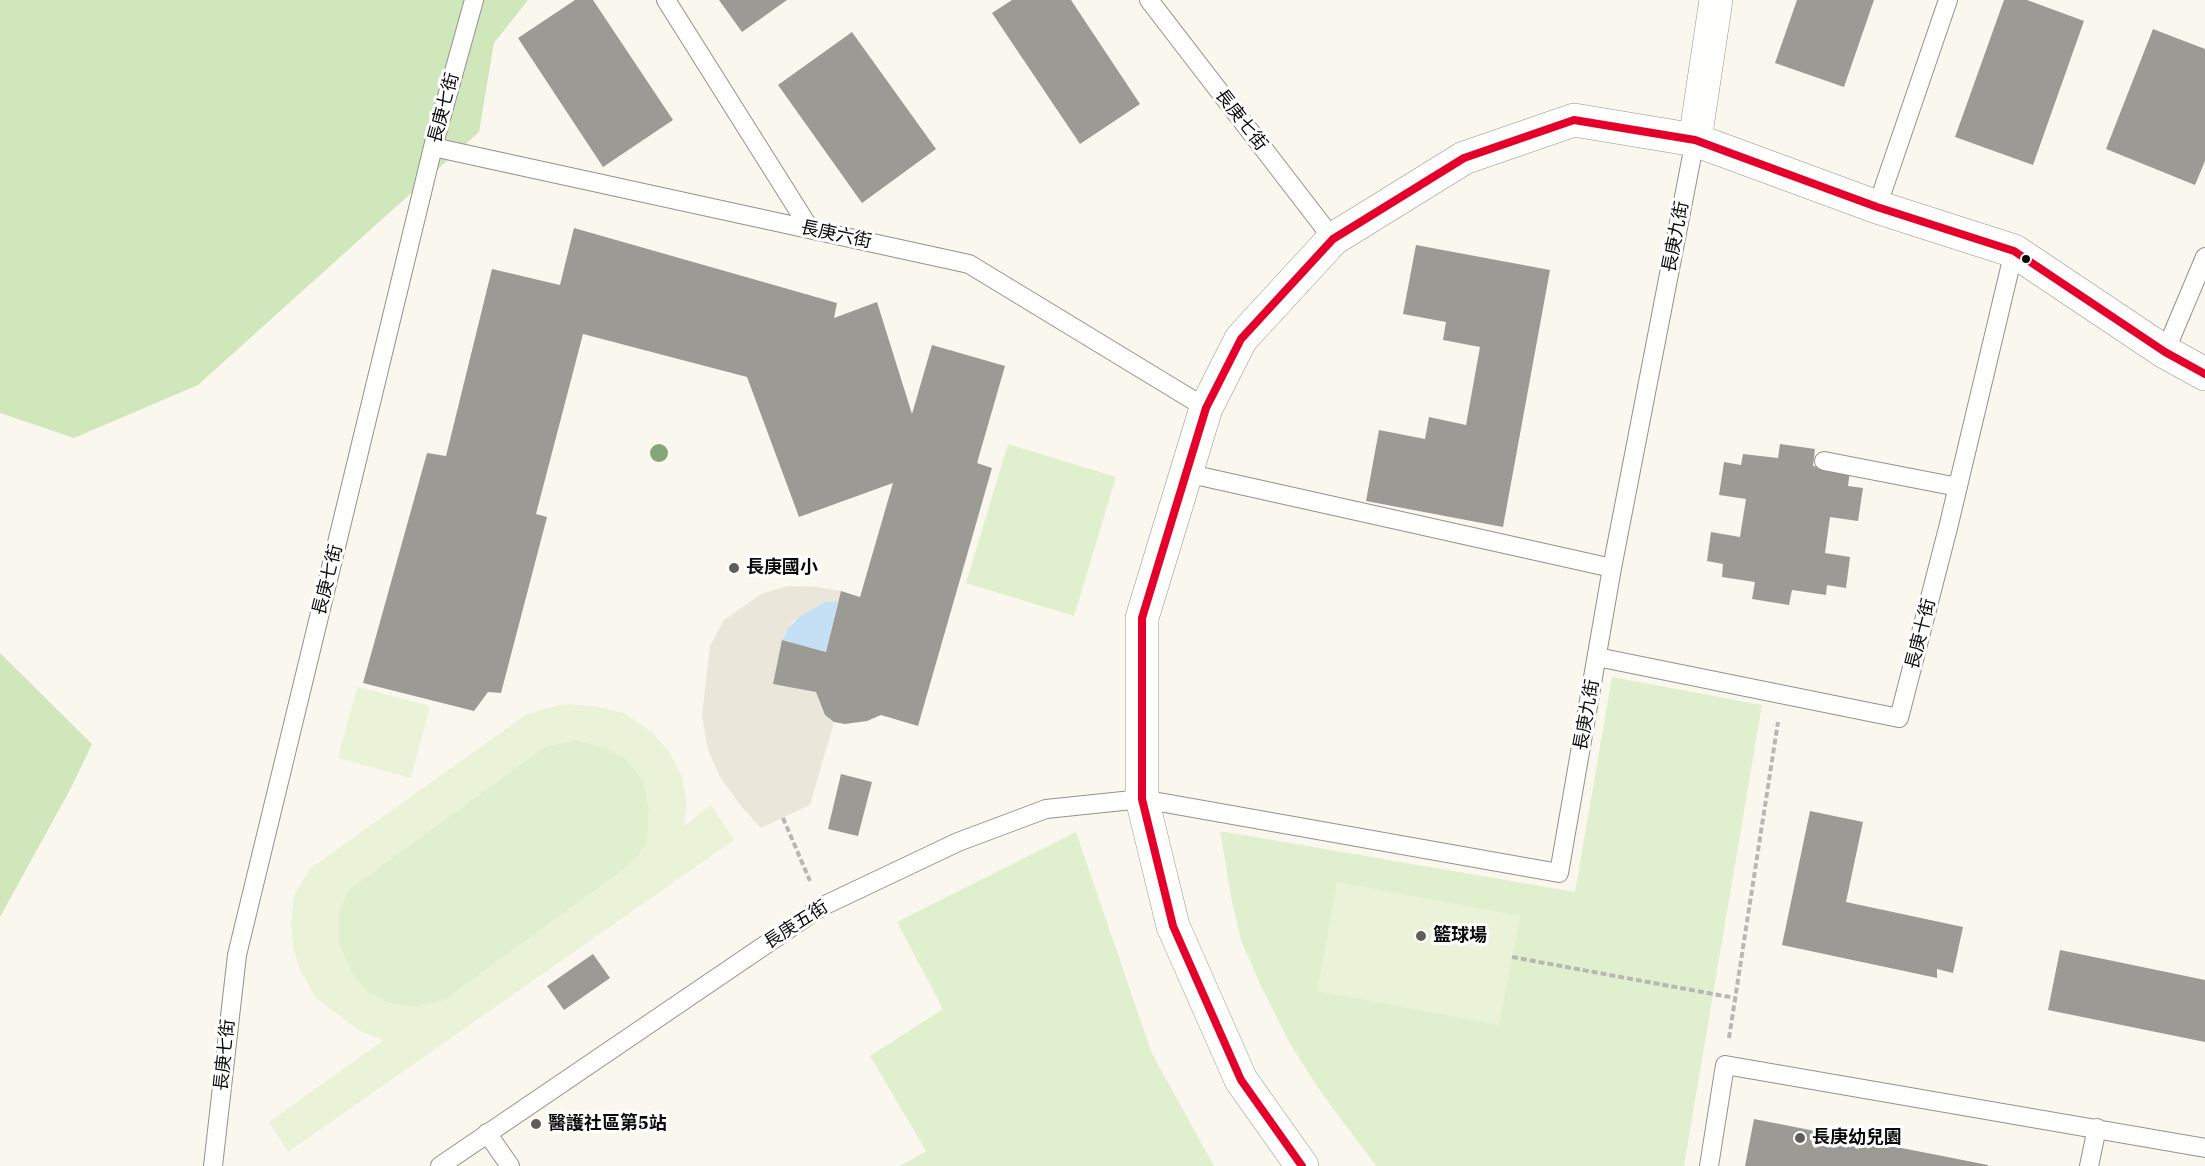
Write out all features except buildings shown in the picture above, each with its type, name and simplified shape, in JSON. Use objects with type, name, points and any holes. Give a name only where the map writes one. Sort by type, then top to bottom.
[{"type":"street","points":[[1695,140],[1716,0]]},
{"type":"street","points":[[1302,1166],[1241,1080],[1173,926],[1142,798],[1142,618],[1206,408],[1241,339],[1333,239],[1464,158],[1574,120],[1695,140],[1877,207],[2014,251],[2165,352],[2205,374]]},
{"type":"lane","name":"長庚七街","points":[[213,1166],[237,955],[433,147],[474,0]]},
{"type":"lane","points":[[666,0],[810,230]]},
{"type":"lane","name":"長庚七街","points":[[1149,0],[1333,239]]},
{"type":"lane","points":[[1877,207],[1948,0]]},
{"type":"lane","name":"長庚九街","points":[[1142,798],[1559,873],[1612,568],[1695,140]]},
{"type":"lane","name":"長庚六街","points":[[433,147],[969,264],[1206,408]]},
{"type":"lane","name":"長庚十街","points":[[1597,657],[1899,718],[1958,487],[2014,251]]},
{"type":"lane","points":[[2165,352],[2205,257]]},
{"type":"lane","points":[[1824,461],[1958,487]]},
{"type":"lane","points":[[1186,473],[1612,568]]},
{"type":"lane","name":"長庚五街","points":[[440,1166],[821,907],[958,842],[1046,809],[1142,798]]},
{"type":"lane","points":[[1709,1166],[1725,1065],[2205,1148]]},
{"type":"lane","points":[[2089,1166],[2097,1128]]},
{"type":"lane","points":[[487,1133],[510,1166]]},
{"type":"path","points":[[1725,1065],[1782,695]]},
{"type":"path","points":[[783,818],[821,907]]},
{"type":"path","points":[[1512,957],[1735,998]]},
{"type":"green space","points":[[0,0],[528,0],[494,43],[479,132],[198,385],[74,438],[0,413]]},
{"type":"green space","points":[[1008,444],[1116,477],[1074,616],[966,583]]},
{"type":"green space","points":[[0,653],[92,744],[72,786],[0,917]]},
{"type":"green space","points":[[1612,677],[1762,705],[1684,1166],[1376,1166],[1318,1088],[1288,1040],[1261,986],[1241,940],[1220,831],[1575,892]]},
{"type":"green space","points":[[357,687],[430,706],[411,778],[338,758]]},
{"type":"green space","points":[[563,704],[592,706],[624,713],[653,733],[669,752],[683,779],[687,805],[684,826],[711,805],[734,840],[288,1152],[269,1122],[384,1040],[360,1031],[316,998],[300,970],[293,946],[291,924],[294,895],[311,868],[527,714]],"holes":[[[576,740],[603,747],[626,759],[644,782],[649,809],[647,845],[627,867],[443,1001],[413,1007],[389,1003],[367,991],[352,973],[339,944],[339,911],[348,890],[546,746]]]},
{"type":"green space","points":[[576,740],[603,747],[626,759],[644,782],[649,809],[647,845],[627,867],[443,1001],[413,1007],[389,1003],[367,991],[352,973],[339,944],[339,911],[348,890],[546,746]]},
{"type":"green space","points":[[1076,832],[1152,1054],[1214,1166],[900,1166],[926,1151],[870,1056],[943,1009],[897,922]]},
{"type":"green space","name":"籃球場","points":[[1337,882],[1520,916],[1499,1025],[1317,991]]},
{"type":"shaded area","points":[[788,586],[841,591],[838,601],[825,602],[793,621],[784,634],[773,683],[816,692],[825,715],[834,722],[810,805],[761,828],[741,806],[720,777],[708,750],[702,716],[710,646],[724,620],[761,594]]},
{"type":"water","points":[[838,601],[826,652],[782,640],[788,628],[800,616],[825,602]]},
{"type":"transit line","points":[[1302,1166],[1241,1080],[1173,926],[1142,799],[1142,618],[1206,408],[1241,339],[1333,239],[1464,158],[1574,120],[1695,140],[1877,207],[2014,251],[2165,352],[2205,374]]},
{"type":"place","name":"長庚國小","points":[[734,568]]},
{"type":"place","name":"籃球場","points":[[1421,936]]},
{"type":"place","name":"醫護社區第5站","points":[[536,1124]]},
{"type":"place","name":"長庚幼兒園","points":[[1800,1138]]}]
